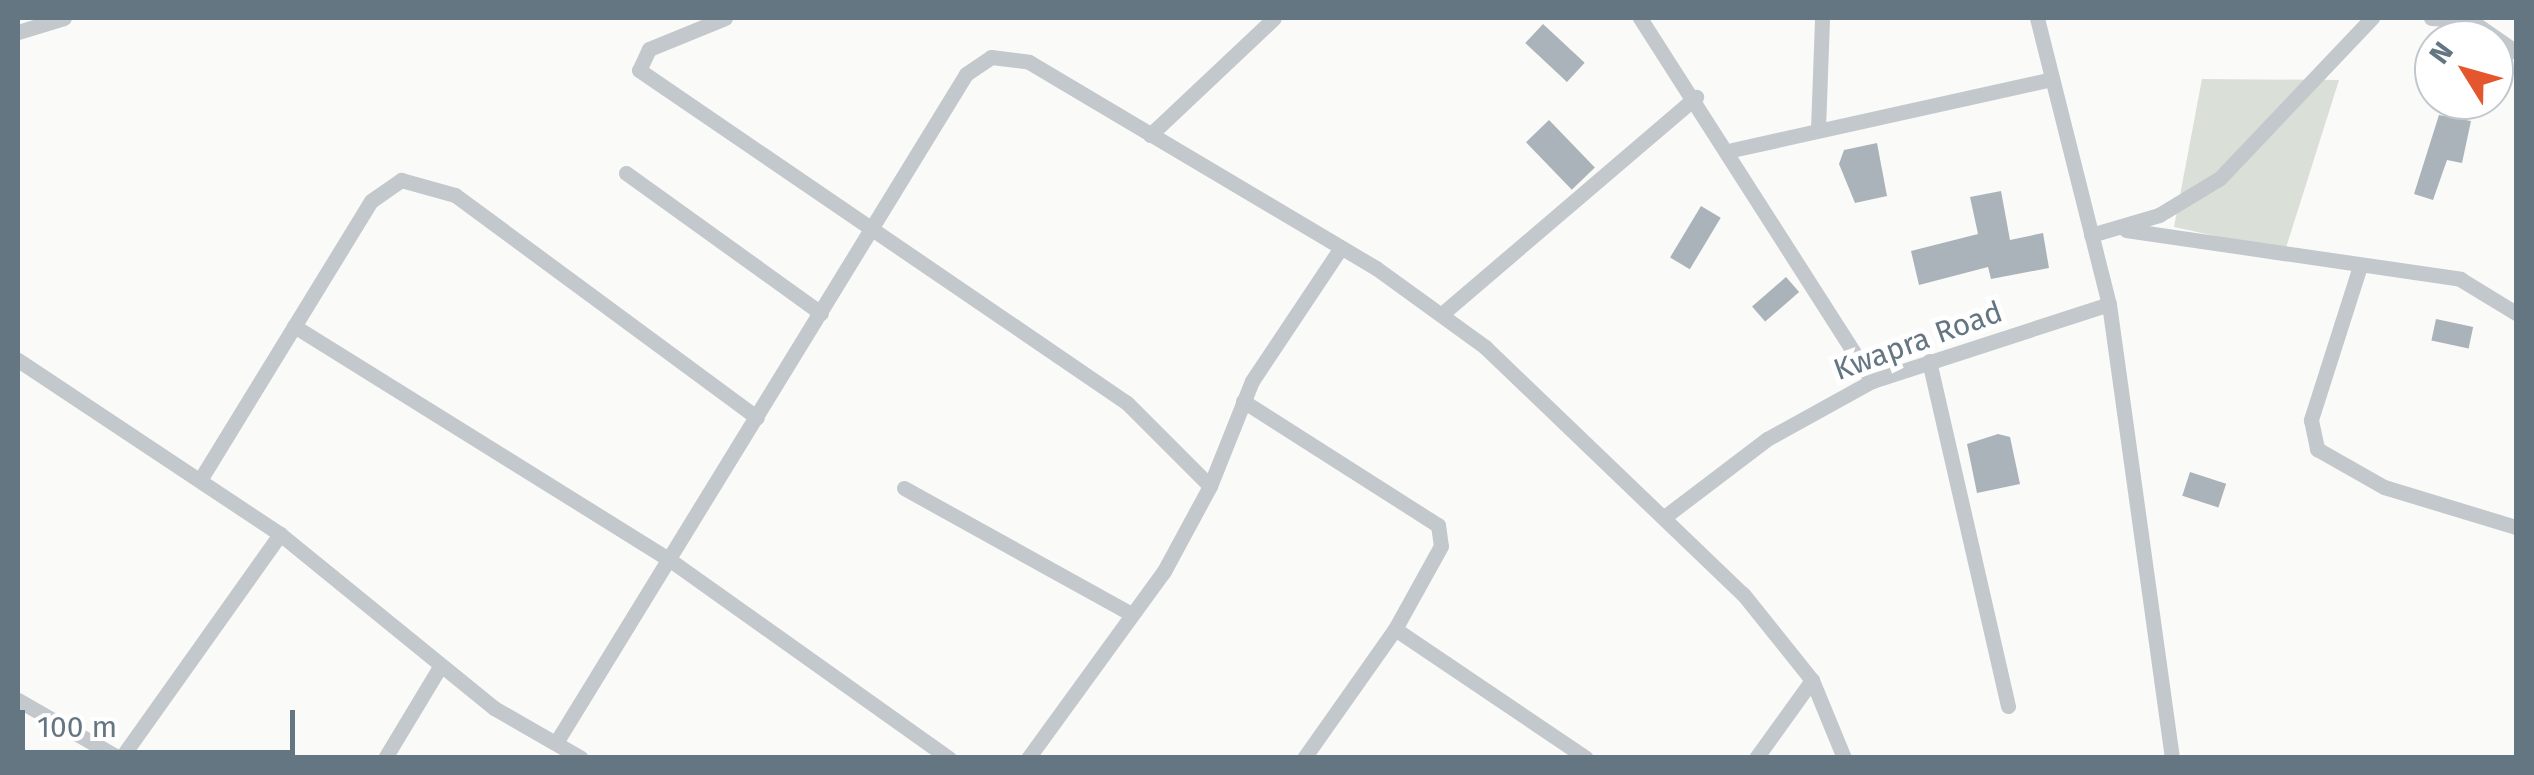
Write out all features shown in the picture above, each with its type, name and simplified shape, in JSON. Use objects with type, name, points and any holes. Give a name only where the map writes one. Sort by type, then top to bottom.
[{"type":"street","points":[[18,32],[64,18]]},
{"type":"street","points":[[725,18],[649,49],[639,70],[1127,403],[1210,486]]},
{"type":"street","points":[[1150,135],[1274,18]]},
{"type":"street","points":[[1640,18],[1732,150],[1872,381]]},
{"type":"street","points":[[1818,129],[1822,18]]},
{"type":"street","points":[[2037,18],[2109,304],[2172,758]]},
{"type":"street","points":[[2126,230],[2220,178],[2372,18]]},
{"type":"street","points":[[2431,18],[2470,20],[2516,52]]},
{"type":"street","points":[[557,741],[966,74],[990,57],[1029,62],[1443,313],[1667,515],[1812,680],[1844,758]]},
{"type":"street","points":[[1732,150],[2052,78]]},
{"type":"street","points":[[1443,313],[1696,97]]},
{"type":"street","points":[[626,173],[821,313]]},
{"type":"street","points":[[200,480],[371,201],[386,183],[412,182],[455,196],[757,418]]},
{"type":"street","points":[[2092,235],[2126,230],[2460,279],[2516,313]]},
{"type":"street","points":[[1028,758],[1131,614],[1210,486],[1243,401],[1340,249]]},
{"type":"street","points":[[2360,266],[2311,420],[2317,449],[2384,487],[2516,528]]},
{"type":"street","name":"Kwapra Road","points":[[1667,515],[1778,432],[1872,381],[2109,304]]},
{"type":"street","points":[[294,326],[670,560],[948,758]]},
{"type":"street","points":[[18,360],[280,534],[440,666],[580,758]]},
{"type":"street","points":[[1929,361],[2008,706]]},
{"type":"street","points":[[1243,401],[1438,524],[1442,546],[1395,629],[1304,758]]},
{"type":"street","points":[[904,488],[1131,614]]},
{"type":"street","points":[[18,700],[120,758],[280,534]]},
{"type":"street","points":[[1395,629],[1586,758]]},
{"type":"street","points":[[386,758],[440,666]]},
{"type":"street","points":[[1756,758],[1812,680]]},
{"type":"shaded area","points":[[2202,79],[2339,80],[2285,251],[2174,227]]},
{"type":"building","points":[[1543,24],[1585,63],[1567,82],[1525,43]]},
{"type":"building","points":[[1549,120],[1595,167],[1572,190],[1526,142]]},
{"type":"building","points":[[2437,120],[2471,121],[2462,163],[2447,160],[2433,200],[2414,194]]},
{"type":"building","points":[[1877,143],[1887,196],[1855,203],[1839,164],[1844,150]]},
{"type":"building","points":[[2001,191],[2010,240],[2043,233],[2049,268],[1991,279],[1988,267],[1919,285],[1911,251],[1978,234],[1970,197]]},
{"type":"building","points":[[1701,206],[1721,218],[1690,269],[1670,257]]},
{"type":"building","points":[[1786,277],[1799,292],[1765,322],[1752,307]]},
{"type":"building","points":[[2436,319],[2473,327],[2469,348],[2431,341]]},
{"type":"building","points":[[1998,434],[2010,437],[2020,484],[1977,493],[1967,444]]},
{"type":"building","points":[[2190,472],[2226,484],[2218,508],[2182,496]]}]
